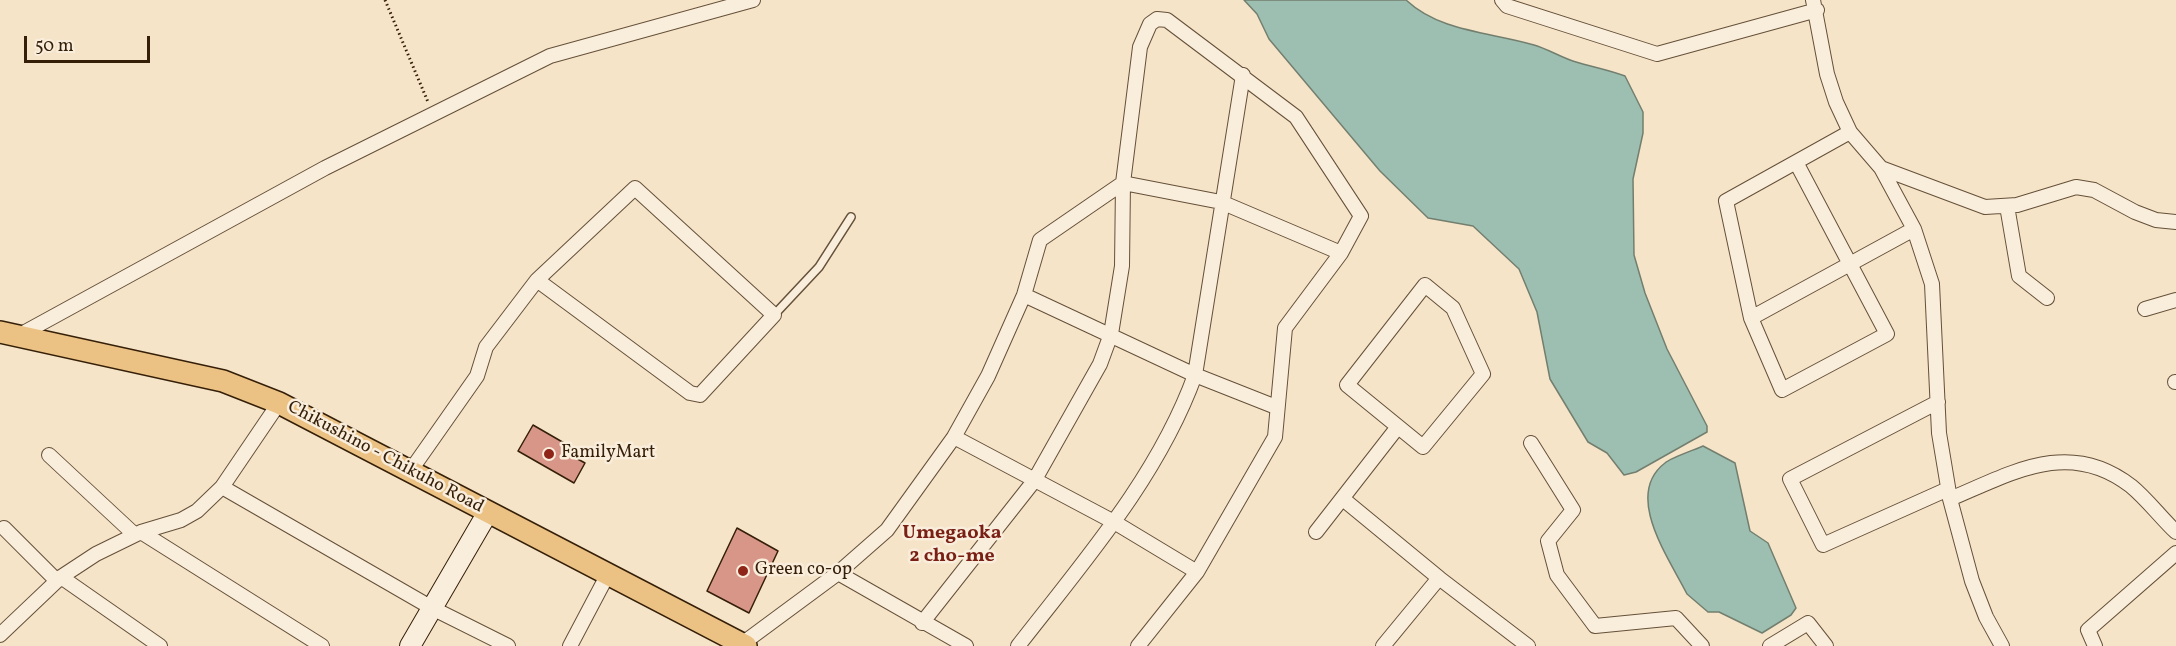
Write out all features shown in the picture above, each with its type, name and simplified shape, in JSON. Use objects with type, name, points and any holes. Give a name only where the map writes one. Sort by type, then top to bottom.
[{"type":"main road","name":"Chikushino - Chikuho Road","points":[[9,334],[223,381],[279,403],[744,645]]},
{"type":"street","points":[[9,334],[325,168],[550,56],[753,0]]},
{"type":"street","points":[[1510,2],[1657,54],[1815,5],[1827,74],[1850,132],[1881,168],[1914,229],[1932,284],[1939,433],[1949,494],[1972,581],[1986,617],[2002,646]]},
{"type":"street","points":[[922,622],[1034,481],[1100,364],[1111,334],[1122,266],[1123,183],[1140,47],[1150,24],[1157,19],[1167,20],[1296,117],[1361,216],[1341,253],[1285,328],[1275,437],[1197,572],[1138,646]]},
{"type":"street","points":[[1018,646],[1114,522],[1169,436],[1184,407],[1195,375],[1243,75]]},
{"type":"street","points":[[1797,164],[1887,333],[1782,390],[1751,318],[1726,201],[1797,164],[1850,132]]},
{"type":"street","points":[[1881,168],[1984,207],[2018,205],[2076,187],[2094,190],[2135,212],[2156,220],[2176,222]]},
{"type":"street","points":[[744,645],[838,573],[887,530],[954,437],[988,376],[1024,295],[1040,240],[1123,183],[1221,202],[1341,253]]},
{"type":"street","points":[[411,470],[477,376],[486,347],[537,280],[635,188],[774,315],[700,395],[690,393],[537,280]]},
{"type":"street","points":[[2007,206],[2019,276],[2047,298]]},
{"type":"street","points":[[1751,318],[1914,229]]},
{"type":"street","points":[[1425,285],[1453,308],[1483,374],[1423,447],[1397,428],[1347,385],[1425,285]]},
{"type":"street","points":[[1024,295],[1195,375],[1276,407]]},
{"type":"street","points":[[2145,309],[2176,300]]},
{"type":"street","points":[[1938,402],[1790,479],[1822,545],[1949,494],[2032,465],[2070,460],[2097,466],[2130,486],[2176,532]]},
{"type":"street","points":[[0,635],[59,579],[105,549],[138,533],[189,516],[222,487],[279,403]]},
{"type":"street","points":[[1316,532],[1397,428]]},
{"type":"street","points":[[954,437],[1114,522],[1197,572]]},
{"type":"street","points":[[1531,443],[1573,510],[1548,541],[1557,575],[1595,626],[1676,618],[1702,646]]},
{"type":"street","points":[[49,455],[138,533],[322,646]]},
{"type":"street","points":[[222,487],[432,608],[508,646]]},
{"type":"street","points":[[1343,499],[1522,644]]},
{"type":"street","points":[[410,646],[488,512]]},
{"type":"street","points":[[4,528],[59,579],[160,646]]},
{"type":"street","points":[[2095,646],[2088,630],[2176,553]]},
{"type":"street","points":[[838,573],[966,646]]},
{"type":"street","points":[[570,646],[608,574]]},
{"type":"street","points":[[1383,646],[1440,578]]},
{"type":"street","points":[[1770,646],[1808,623],[1826,646]]},
{"type":"lane","points":[[774,315],[819,267],[851,217]]},
{"type":"path","points":[[386,0],[434,115]]},
{"type":"shaded area","points":[[1244,0],[1406,0],[1419,11],[1450,25],[1534,45],[1571,60],[1625,76],[1643,112],[1643,133],[1633,179],[1634,255],[1645,293],[1667,349],[1707,426],[1707,432],[1636,472],[1624,475],[1607,453],[1588,442],[1550,379],[1537,312],[1519,269],[1473,226],[1428,218],[1380,171],[1269,39],[1257,14]]},
{"type":"shaded area","points":[[1703,446],[1735,463],[1750,531],[1768,543],[1796,608],[1791,615],[1762,633],[1719,612],[1708,612],[1687,594],[1654,527],[1649,509],[1648,492],[1653,476],[1668,461]]},
{"type":"building","name":"FamilyMart","points":[[533,425],[578,451],[574,457],[585,463],[574,483],[518,451]]},
{"type":"building","name":"Green co-op","points":[[737,528],[778,551],[749,613],[707,591]]},
{"type":"place","name":"FamilyMart","points":[[549,454]]},
{"type":"place","name":"Green co-op","points":[[743,571]]},
{"type":"district","name":"Umegaoka 2 cho-me","points":[[952,546]]}]
